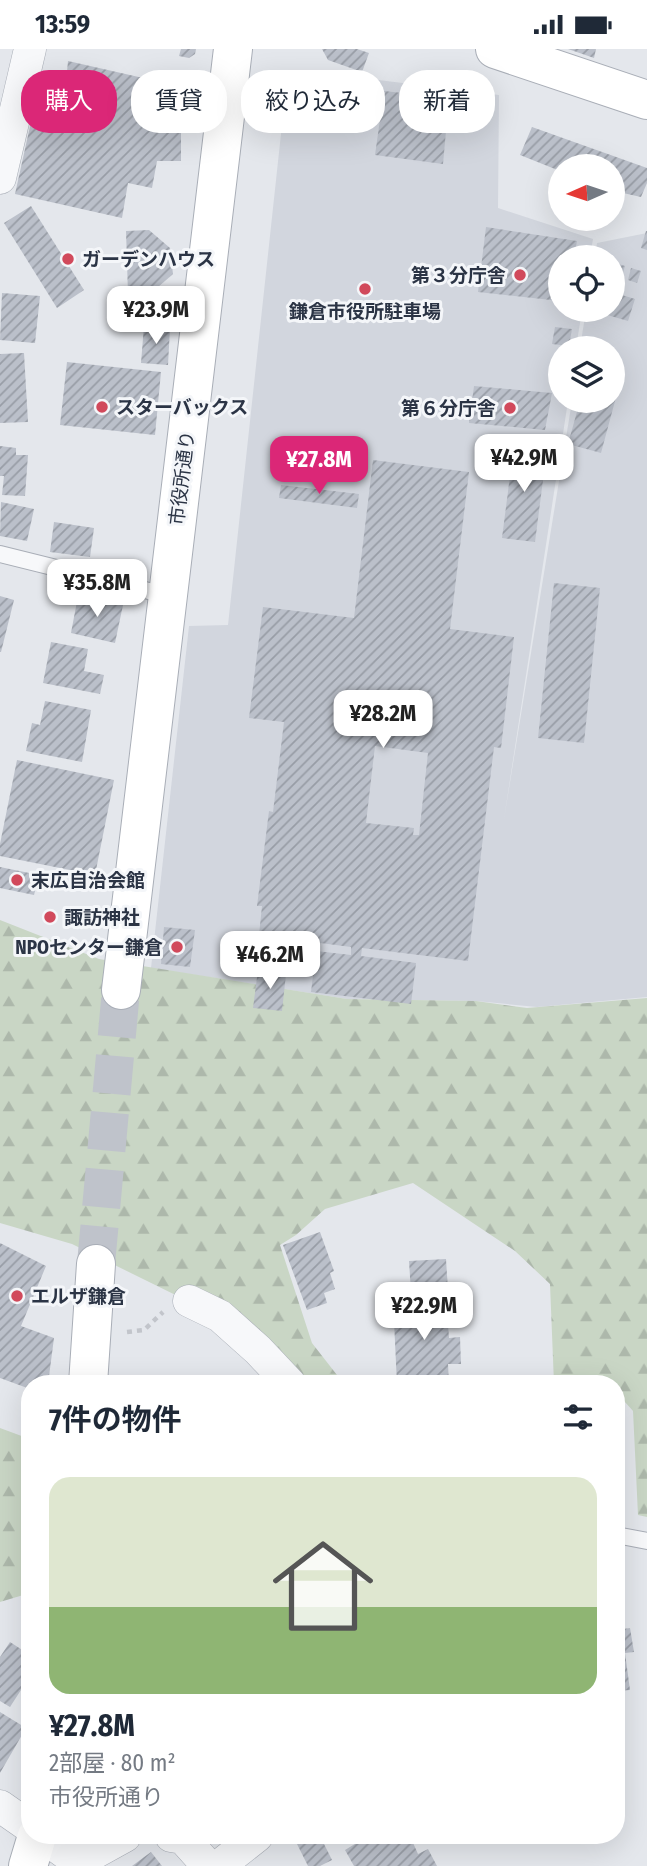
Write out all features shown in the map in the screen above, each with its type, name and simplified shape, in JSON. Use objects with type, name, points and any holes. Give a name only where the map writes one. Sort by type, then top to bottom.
[{"type":"street","points":[[0,178],[30,49]]},
{"type":"street","name":"市役所通り","points":[[121,990],[233,49]]},
{"type":"street","points":[[495,49],[647,100]]},
{"type":"street","points":[[89,1375],[96,1264]]},
{"type":"street","points":[[189,1301],[220,1316],[282,1375]]},
{"type":"street","points":[[0,1806],[21,1821]]},
{"type":"street","points":[[28,1866],[36,1844]]},
{"type":"street","points":[[51,1844],[78,1862],[111,1844]]},
{"type":"street","points":[[188,1844],[208,1866]]},
{"type":"street","points":[[219,1866],[247,1844]]},
{"type":"lane","points":[[0,554],[169,596]]},
{"type":"lane","points":[[625,1537],[647,1541]]},
{"type":"shaded area","points":[[385,81],[399,83],[399,133],[495,133],[495,95],[499,95],[498,208],[548,224],[548,231],[568,231],[593,239],[592,245],[548,245],[548,322],[580,322],[578,336],[548,336],[548,413],[566,413],[504,819],[570,413],[625,413],[625,336],[582,336],[584,322],[625,322],[625,245],[597,243],[647,233],[647,997],[537,1007],[476,1001],[347,999],[151,968],[189,626],[228,625],[281,133],[385,133]]},
{"type":"green space","points":[[0,920],[99,959],[347,999],[476,1001],[527,1008],[647,998],[647,1517],[638,1515],[633,1411],[625,1402],[625,1375],[554,1375],[550,1284],[515,1251],[413,1183],[325,1209],[296,1235],[280,1245],[312,1343],[337,1375],[268,1375],[212,1313],[72,1244],[0,1223]]},
{"type":"green space","points":[[0,1428],[21,1436],[21,1596],[0,1602]]},
{"type":"building","points":[[181,49],[196,49],[195,54],[189,58],[179,56]]},
{"type":"building","points":[[322,49],[357,49],[369,53],[363,70],[328,60]]},
{"type":"building","points":[[568,49],[596,49],[594,58]]},
{"type":"building","points":[[68,61],[108,70],[67,70]]},
{"type":"building","points":[[117,72],[131,75],[131,133],[181,133],[181,161],[157,161],[152,188],[128,183],[122,218],[15,194],[29,133],[117,133]]},
{"type":"building","points":[[385,91],[399,93],[399,133],[446,133],[443,164],[375,155],[378,133],[385,133]]},
{"type":"building","points":[[532,127],[608,154],[548,154],[548,166],[520,155]]},
{"type":"building","points":[[625,160],[647,168],[647,183],[641,197],[625,193]]},
{"type":"building","points":[[31,206],[84,290],[57,308],[4,223]]},
{"type":"building","name":"第３分庁舎","points":[[486,227],[577,241],[576,245],[548,245],[548,300],[478,292]]},
{"type":"building","points":[[149,230],[170,248],[173,274],[150,294],[128,295],[126,231]]},
{"type":"building","points":[[647,231],[647,250],[641,248]]},
{"type":"building","points":[[631,268],[641,271],[637,283],[628,280]]},
{"type":"building","points":[[2,293],[40,296],[35,343],[0,340]]},
{"type":"building","points":[[625,296],[635,299],[628,321],[625,320]]},
{"type":"building","points":[[144,326],[170,328],[168,365],[141,363]]},
{"type":"building","points":[[555,327],[572,329],[571,336],[553,336]]},
{"type":"building","points":[[24,353],[28,422],[0,423],[0,354]]},
{"type":"building","points":[[67,362],[161,372],[155,435],[60,425]]},
{"type":"building","name":"第６分庁舎","points":[[474,386],[548,393],[545,430],[469,423]]},
{"type":"building","points":[[577,413],[612,413],[601,453],[568,444]]},
{"type":"building","points":[[514,445],[547,449],[535,542],[502,538]]},
{"type":"building","points":[[0,446],[16,448],[16,455],[28,455],[25,496],[2,495],[4,476],[0,476]]},
{"type":"building","points":[[373,460],[469,472],[450,629],[514,637],[501,748],[494,747],[468,961],[362,948],[361,956],[416,963],[411,1004],[311,992],[316,951],[351,955],[351,947],[259,935],[262,906],[257,906],[269,811],[273,812],[284,722],[249,718],[263,607],[354,618]],"holes":[[[375,746],[428,753],[419,835],[413,835],[414,828],[366,823]]]},
{"type":"building","points":[[281,485],[359,494],[357,508],[279,498]]},
{"type":"building","points":[[1,502],[34,509],[27,541],[0,536]]},
{"type":"building","points":[[54,522],[94,528],[90,557],[50,552]]},
{"type":"building","points":[[554,583],[600,588],[584,743],[538,738]]},
{"type":"building","points":[[0,596],[14,600],[1,652],[0,652]]},
{"type":"building","points":[[78,596],[123,605],[115,643],[71,633]]},
{"type":"building","points":[[51,642],[88,649],[84,671],[104,675],[100,694],[43,683]]},
{"type":"building","points":[[45,701],[91,710],[82,762],[26,751],[32,723],[40,725]]},
{"type":"building","points":[[17,760],[114,780],[95,875],[0,856]]},
{"type":"building","points":[[0,867],[39,875],[34,895],[0,888]]},
{"type":"building","name":"NPOセンター鎌倉","points":[[164,927],[195,930],[190,967],[161,964]]},
{"type":"building","points":[[258,970],[286,974],[282,1011],[253,1008]]},
{"type":"building","points":[[320,1232],[334,1271],[330,1273],[335,1289],[324,1293],[327,1303],[307,1310],[283,1245]]},
{"type":"building","name":"エルザ鎌倉","points":[[0,1243],[46,1266],[21,1326],[54,1338],[49,1375],[21,1375],[21,1386],[0,1378]]},
{"type":"building","points":[[446,1259],[448,1290],[411,1292],[409,1261]]},
{"type":"building","points":[[446,1298],[449,1338],[460,1337],[461,1364],[448,1364],[449,1375],[397,1375],[393,1300]]},
{"type":"building","points":[[630,1628],[634,1652],[625,1653],[625,1629]]},
{"type":"building","points":[[10,1642],[21,1649],[21,1690],[10,1707],[0,1701],[0,1657]]},
{"type":"building","points":[[625,1653],[630,1690],[625,1690]]},
{"type":"building","points":[[0,1712],[21,1725],[21,1737],[0,1773]]},
{"type":"building","points":[[297,1844],[324,1844],[332,1860],[320,1866],[308,1866]]},
{"type":"building","points":[[355,1844],[414,1844],[418,1854],[428,1849],[437,1866],[354,1866],[345,1850]]},
{"type":"building","points":[[151,1852],[162,1866],[132,1866]]},
{"type":"tunnel","points":[[96,1264],[121,990]]},
{"type":"place","name":"ガーデンハウス","points":[[68,259]]},
{"type":"place","name":"第３分庁舎","points":[[520,275]]},
{"type":"place","name":"鎌倉市役所駐車場","points":[[365,289]]},
{"type":"place","name":"スターバックス","points":[[102,407]]},
{"type":"place","name":"第６分庁舎","points":[[510,408]]},
{"type":"place","name":"末広自治会館","points":[[17,880]]},
{"type":"place","name":"諏訪神社","points":[[50,917]]},
{"type":"place","name":"NPOセンター鎌倉","points":[[177,947]]},
{"type":"place","name":"エルザ鎌倉","points":[[17,1296]]}]
